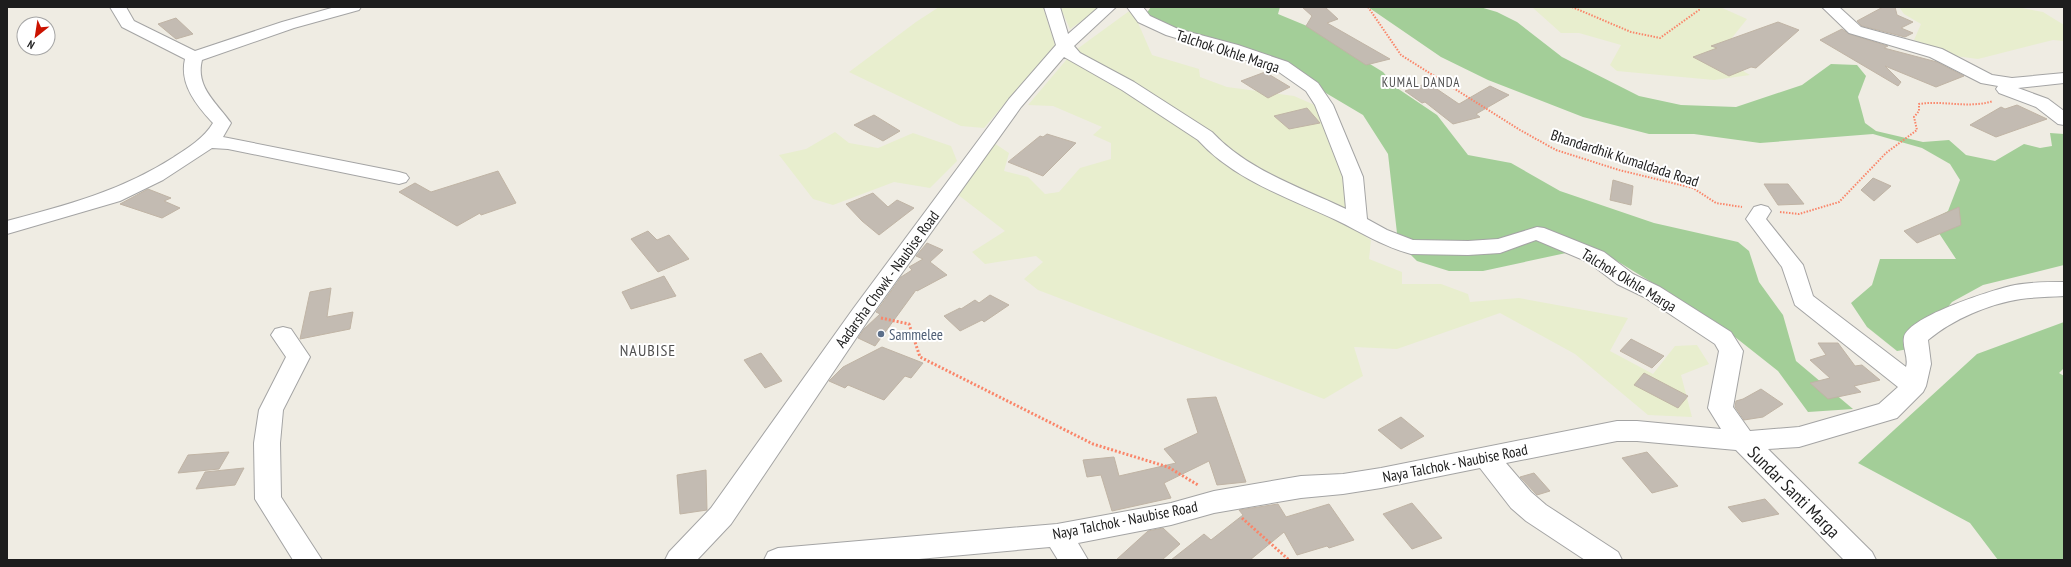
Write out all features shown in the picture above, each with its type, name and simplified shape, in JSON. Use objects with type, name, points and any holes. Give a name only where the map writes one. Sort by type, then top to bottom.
[{"type":"street","points":[[118,7],[128,24],[194,57],[281,27],[353,7]]},
{"type":"street","points":[[1052,7],[1064,46],[1068,53],[1128,86],[1205,136],[1215,147],[1241,167],[1357,222]]},
{"type":"street","name":"Aadarsha Chowk - Naubise Road","points":[[679,560],[721,516],[861,314],[1015,103],[1064,46],[1108,7]]},
{"type":"street","name":"Talchok Okhle Marga","points":[[1135,7],[1144,19],[1172,32],[1232,49],[1282,66],[1312,87],[1324,105],[1353,177],[1357,222],[1380,235],[1411,247],[1468,248],[1500,246],[1537,233],[1596,257],[1625,280],[1652,292],[1723,338],[1731,351],[1720,408],[1743,442]]},
{"type":"street","points":[[1830,7],[1855,30],[1936,54],[1987,79],[2012,83],[2064,78]]},
{"type":"street","points":[[7,228],[114,197],[156,176],[188,157],[207,142],[221,127],[222,123],[205,105],[192,79],[194,57]]},
{"type":"street","points":[[2005,89],[2042,103],[2064,120]]},
{"type":"street","points":[[207,142],[228,143],[399,178]]},
{"type":"street","points":[[1761,211],[1756,219],[1792,265],[1803,300],[1914,386],[1919,364],[1916,337],[1924,330],[1949,315],[2009,294],[2064,289]]},
{"type":"street","points":[[283,336],[298,357],[271,410],[267,443],[268,499],[308,560]]},
{"type":"street","name":"Naya Talchok - Naubise Road","points":[[778,560],[1056,535],[1171,514],[1222,501],[1301,487],[1343,484],[1617,431],[1637,431],[1743,442],[1799,438],[1888,411],[1914,386]]},
{"type":"street","name":"Sundar Santi Marga","points":[[1743,442],[1862,560]]},
{"type":"street","points":[[1486,457],[1521,500],[1536,513],[1608,560]]},
{"type":"street","points":[[1056,535],[1074,560]]},
{"type":"path","name":"Bhandardhik Kumaldada Road","points":[[1368,7],[1401,55],[1520,130],[1556,150],[1619,170],[1693,188],[1716,203],[1761,211],[1799,214],[1839,202],[1886,152],[1917,130],[1917,124],[1914,118],[1919,111],[1919,104],[1929,101],[1966,107],[1984,105],[2004,96],[2005,89]]},
{"type":"path","points":[[1572,7],[1631,32],[1660,38],[1699,10],[1699,7]]},
{"type":"path","points":[[861,314],[909,324],[920,357],[1093,444],[1168,467],[1222,501],[1289,560]]},
{"type":"green space","points":[[939,7],[1043,7],[1055,45],[984,128],[961,126],[849,72],[916,22]]},
{"type":"green space","points":[[1060,7],[1102,7],[1070,29]]},
{"type":"green space","points":[[1151,7],[1280,7],[1278,14],[1336,38],[1347,50],[1383,72],[1397,88],[1437,115],[1468,155],[1511,163],[1560,191],[1654,223],[1738,242],[1749,251],[1759,282],[1783,315],[1796,361],[1853,409],[1808,412],[1778,371],[1716,322],[1617,261],[1599,255],[1566,253],[1483,271],[1449,271],[1417,261],[1398,242],[1388,154],[1363,115],[1309,83],[1172,32],[1146,14]]},
{"type":"green space","points":[[1368,7],[1480,7],[1497,12],[1517,22],[1562,57],[1639,96],[1681,105],[1736,107],[1802,85],[1831,64],[1857,65],[1866,76],[1858,97],[1865,123],[1876,131],[1923,142],[1949,140],[1966,155],[1995,161],[2024,144],[2040,148],[2052,146],[2050,133],[2064,134],[2064,265],[1983,285],[1952,302],[1914,348],[1897,351],[1867,327],[1851,303],[1872,285],[1880,259],[1956,259],[1931,221],[1948,211],[1960,180],[1950,164],[1922,148],[1873,134],[1760,143],[1694,134],[1649,134],[1583,117],[1488,80],[1441,57]]},
{"type":"green space","points":[[1532,7],[1720,7],[1747,19],[1723,49],[1726,61],[1750,75],[1714,80],[1617,71],[1610,65],[1621,45],[1579,33],[1561,33]]},
{"type":"green space","points":[[1899,7],[2017,7],[2043,12],[2064,25],[2064,41],[2053,40],[1978,59],[1955,56],[1914,40],[1921,24],[1904,14]]},
{"type":"green space","points":[[1132,9],[1152,55],[1199,69],[1200,77],[1227,87],[1294,96],[1317,106],[1350,184],[1346,224],[1371,240],[1369,259],[1402,272],[1402,284],[1441,284],[1468,294],[1470,302],[1519,298],[1628,318],[1610,351],[1653,374],[1675,346],[1697,345],[1709,364],[1681,375],[1692,417],[1648,415],[1575,354],[1500,313],[1397,349],[1354,347],[1363,376],[1324,399],[1038,290],[1024,279],[1043,262],[1036,256],[985,264],[972,252],[1005,231],[957,194],[994,143],[1009,153],[1004,171],[1028,177],[1045,194],[1059,192],[1080,168],[1111,159],[1111,143],[1093,135],[1102,127],[1053,106],[1028,105],[1073,52]]},
{"type":"green space","points":[[835,132],[849,143],[878,148],[913,133],[951,146],[957,161],[930,188],[894,182],[833,205],[813,199],[779,155],[806,149]]},
{"type":"green space","points":[[2064,322],[2064,368],[2059,373],[2064,376],[2064,560],[1998,560],[1970,523],[1858,463],[1977,354]]},
{"type":"building","points":[[1302,7],[1325,7],[1338,19],[1327,23],[1390,59],[1366,65],[1306,26],[1312,16]]},
{"type":"building","points":[[1883,7],[1895,7],[1897,15],[1913,22],[1901,28],[1913,33],[1905,37],[1862,26],[1857,21]]},
{"type":"building","points":[[176,18],[193,34],[176,39],[158,24]]},
{"type":"building","points":[[1778,22],[1799,30],[1756,68],[1751,67],[1729,76],[1693,57],[1717,48],[1711,46]]},
{"type":"building","points":[[1842,29],[1849,34],[1888,46],[1884,48],[1937,62],[1964,76],[1936,87],[1885,66],[1901,82],[1898,86],[1820,40]]},
{"type":"building","points":[[1265,72],[1290,87],[1268,98],[1241,81]]},
{"type":"building","points":[[1428,83],[1459,104],[1490,86],[1509,95],[1476,114],[1480,117],[1453,124],[1425,102],[1422,103],[1405,91]]},
{"type":"building","points":[[2017,105],[2047,119],[1996,137],[1970,125],[2001,107],[2005,109]]},
{"type":"building","points":[[1307,108],[1320,123],[1289,129],[1274,116]]},
{"type":"building","points":[[874,115],[900,131],[883,141],[854,125]]},
{"type":"building","points":[[1047,134],[1076,143],[1043,176],[1008,162],[1040,136],[1043,137]]},
{"type":"building","points":[[498,171],[516,203],[481,215],[480,213],[457,226],[399,192],[415,183],[431,192]]},
{"type":"building","points":[[1873,178],[1891,186],[1874,201],[1861,190]]},
{"type":"building","points":[[1613,180],[1633,186],[1631,205],[1610,200]]},
{"type":"building","points":[[1764,184],[1788,184],[1804,204],[1778,205]]},
{"type":"building","points":[[148,189],[171,198],[164,201],[180,208],[162,218],[120,204]]},
{"type":"building","points":[[873,193],[888,207],[897,200],[914,208],[879,235],[862,221],[846,204]]},
{"type":"building","points":[[1959,207],[1961,225],[1917,243],[1904,231]]},
{"type":"building","points":[[648,231],[657,240],[669,235],[689,259],[658,272],[631,239]]},
{"type":"building","points":[[927,243],[943,250],[930,262],[947,275],[917,291],[916,290],[875,346],[858,338],[864,329],[880,314],[876,312],[901,277],[912,270],[909,267],[923,259],[916,256]]},
{"type":"building","points":[[664,276],[676,296],[631,309],[622,292]]},
{"type":"building","points":[[331,288],[327,317],[353,312],[350,329],[300,339],[310,292]]},
{"type":"building","points":[[990,295],[1009,305],[984,322],[982,320],[960,331],[944,316],[960,308],[961,309],[975,300],[979,303]]},
{"type":"building","points":[[1631,339],[1664,356],[1652,368],[1620,351]]},
{"type":"building","points":[[1818,343],[1838,343],[1855,366],[1862,365],[1880,380],[1854,386],[1861,392],[1828,399],[1810,383],[1830,378],[1810,360],[1826,355]]},
{"type":"building","points":[[882,347],[923,363],[911,378],[905,376],[884,400],[848,385],[845,388],[829,381],[843,367]]},
{"type":"building","points":[[761,353],[782,381],[765,388],[744,360]]},
{"type":"building","points":[[1644,373],[1688,396],[1678,408],[1634,385]]},
{"type":"building","points":[[1761,389],[1783,404],[1763,417],[1744,420],[1735,407],[1736,401],[1743,399]]},
{"type":"building","points":[[1216,397],[1246,482],[1217,485],[1209,461],[1164,483],[1171,498],[1112,511],[1101,475],[1087,477],[1083,460],[1114,457],[1119,476],[1176,463],[1164,449],[1198,433],[1187,399]]},
{"type":"building","points":[[1401,417],[1424,436],[1401,449],[1378,430]]},
{"type":"building","points":[[229,452],[219,469],[178,473],[188,455]]},
{"type":"building","points":[[1647,452],[1678,486],[1652,493],[1622,458]]},
{"type":"building","points":[[244,468],[235,485],[196,489],[205,472]]},
{"type":"building","points":[[706,470],[707,510],[680,514],[677,475]]},
{"type":"building","points":[[1534,473],[1550,491],[1537,495],[1520,477]]},
{"type":"building","points":[[1765,499],[1779,514],[1742,522],[1728,507]]},
{"type":"building","points":[[1412,503],[1442,538],[1412,549],[1383,514]]},
{"type":"building","points":[[1278,504],[1286,517],[1329,504],[1354,540],[1329,548],[1327,546],[1297,555],[1284,532],[1250,560],[1171,560],[1204,534],[1211,540],[1243,515],[1239,510]]},
{"type":"building","points":[[1163,528],[1180,544],[1162,560],[1116,560],[1148,531]]},
{"type":"place","name":"Sammelee","points":[[881,334]]},
{"type":"district","name":"KUMAL DANDA","points":[[1421,82]]},
{"type":"district","name":"NAUBISE","points":[[648,350]]}]
